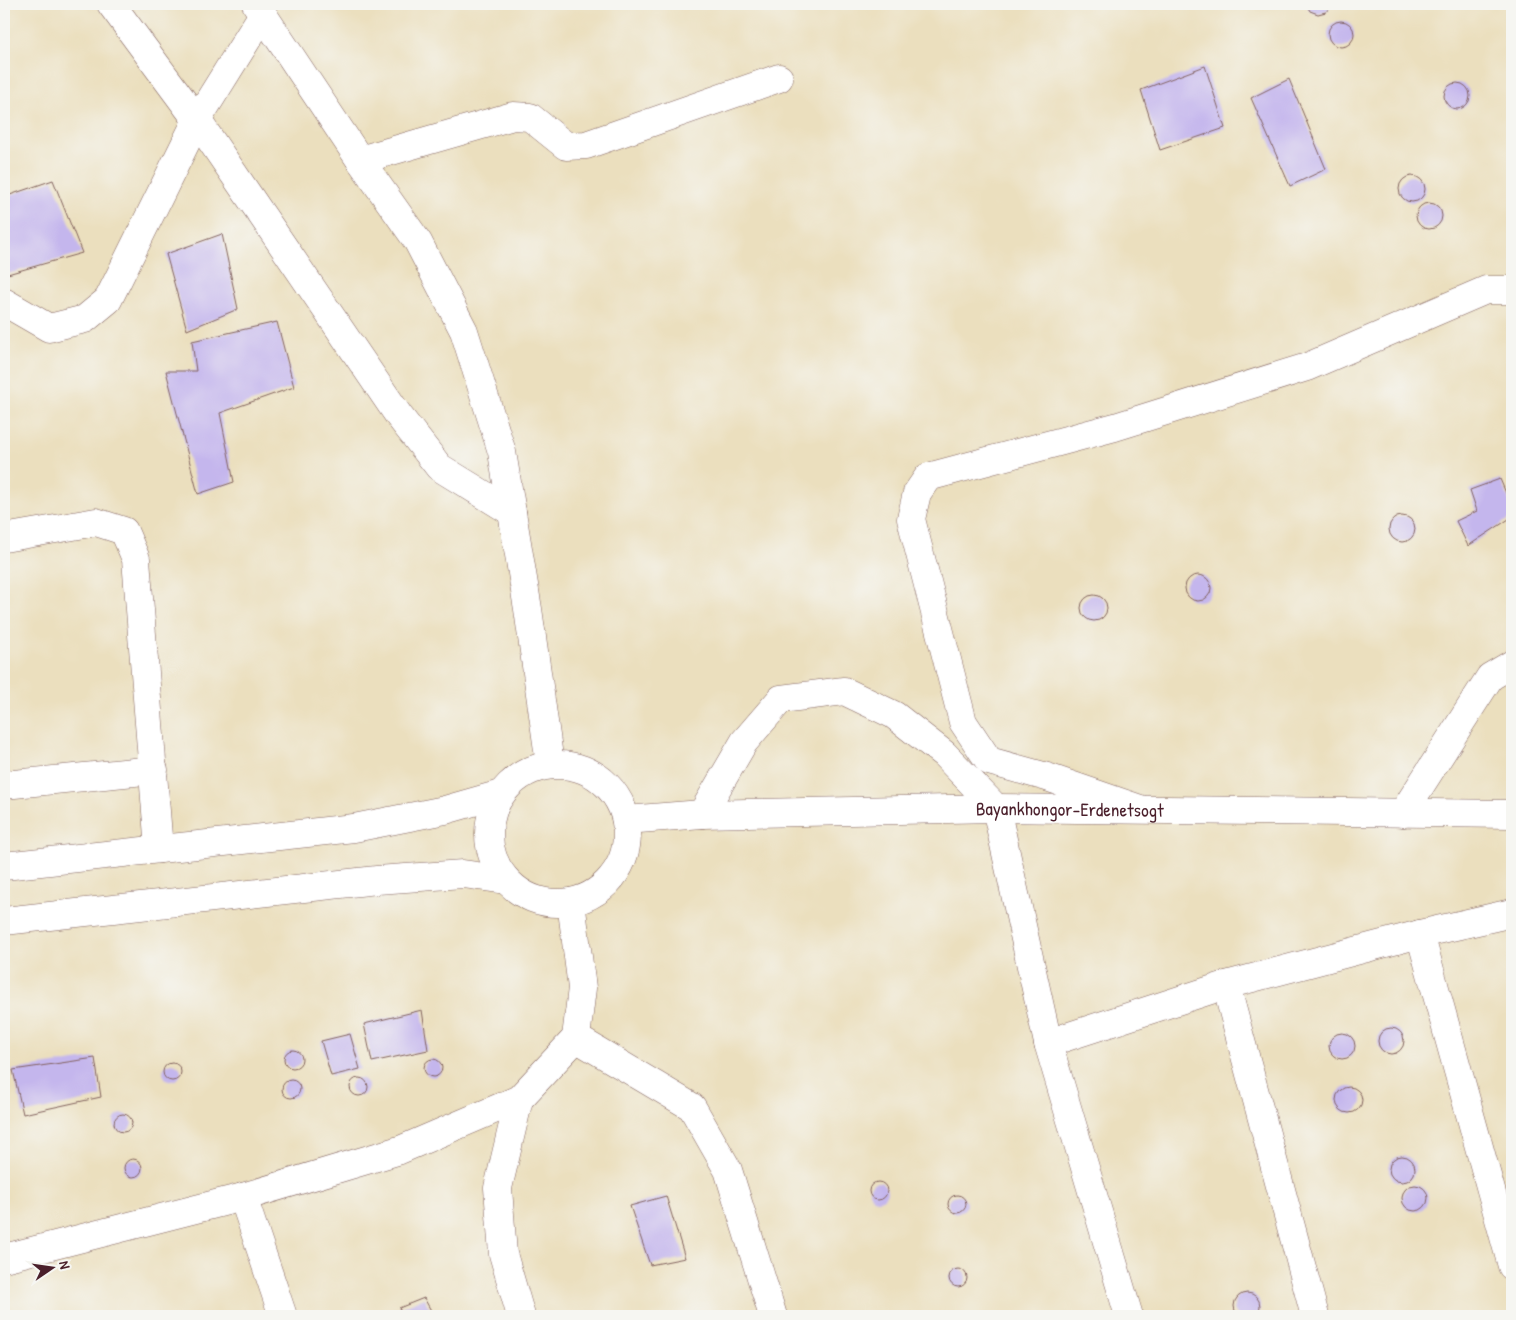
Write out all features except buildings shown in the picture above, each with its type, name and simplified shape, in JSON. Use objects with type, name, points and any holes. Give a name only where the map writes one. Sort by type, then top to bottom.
[{"type":"street","points":[[111,4],[197,120],[400,416],[439,467],[512,512]]},
{"type":"street","points":[[4,302],[49,328],[86,319],[108,300],[197,120],[259,9],[360,160],[418,242],[464,331],[502,452],[550,764]]},
{"type":"street","points":[[360,160],[513,116],[530,117],[566,146],[586,145],[778,78]]},
{"type":"street","points":[[1140,810],[1047,777],[989,761],[963,722],[911,519],[917,493],[928,477],[1115,427],[1307,367],[1486,290],[1512,290]]},
{"type":"street","points":[[4,538],[96,522],[124,531],[136,559],[160,849]]},
{"type":"street","points":[[1404,812],[1490,677],[1512,664]]},
{"type":"street","points":[[702,814],[744,742],[781,699],[844,692],[894,715],[944,754],[996,808],[1048,1043],[1129,1316]]},
{"type":"street","points":[[550,764],[576,766],[599,777],[616,796],[626,820],[626,848],[616,873],[596,892],[571,902],[547,902],[540,900],[525,894],[506,880],[494,860],[488,838],[491,815],[501,794],[516,778],[550,764]]},
{"type":"street","points":[[4,785],[154,770]]},
{"type":"street","points":[[4,866],[354,828],[445,810],[501,794]]},
{"type":"street","name":"Bayankhongor-Erdenetsogt","points":[[626,820],[702,814],[996,808],[1512,814]]},
{"type":"street","points":[[4,920],[378,880],[463,874],[506,880]]},
{"type":"street","points":[[4,1258],[244,1197],[400,1150],[519,1099],[576,1038],[582,988],[571,902]]},
{"type":"street","points":[[1048,1043],[1226,985],[1420,934],[1512,913]]},
{"type":"street","points":[[1420,934],[1512,1266]]},
{"type":"street","points":[[1226,985],[1315,1316]]},
{"type":"street","points":[[576,1038],[692,1107],[728,1170],[773,1316]]},
{"type":"street","points":[[519,1099],[498,1188],[503,1254],[521,1316]]},
{"type":"street","points":[[244,1197],[283,1316]]}]
